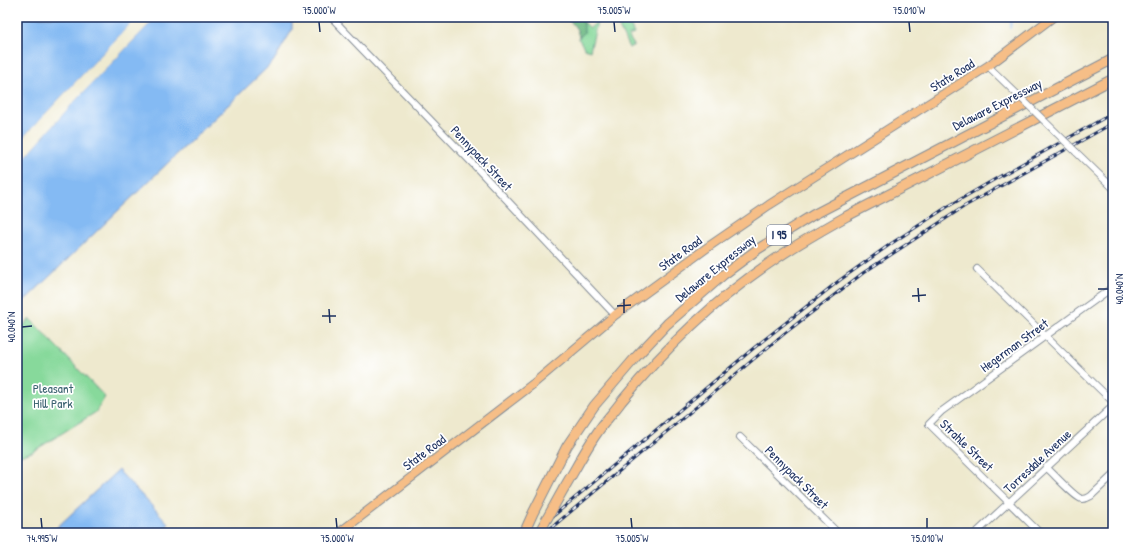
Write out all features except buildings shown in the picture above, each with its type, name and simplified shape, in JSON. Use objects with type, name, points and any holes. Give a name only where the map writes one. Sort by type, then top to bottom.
[{"type":"highway","name":"Delaware Expressway","points":[[524,533],[567,446],[594,406],[635,358],[667,324],[696,297],[723,275],[758,249],[812,215],[1113,58]]},
{"type":"highway","name":"I 95","points":[[539,533],[597,433],[654,364],[680,337],[725,296],[807,238],[1113,78]]},
{"type":"main road","name":"State Road","points":[[339,533],[533,384],[615,316],[708,247],[763,209],[988,66],[1054,17]]},
{"type":"street","name":"Pennypack Street","points":[[331,17],[615,316]]},
{"type":"street","points":[[988,66],[1113,188]]},
{"type":"street","points":[[976,269],[1113,402]]},
{"type":"street","name":"Hegerman Street","points":[[929,424],[942,411],[1113,287]]},
{"type":"street","name":"Torresdale Avenue","points":[[976,533],[1113,406]]},
{"type":"street","name":"Strahle Street","points":[[929,424],[1040,533]]},
{"type":"street","name":"Pennypack Street","points":[[740,437],[838,533]]},
{"type":"street","points":[[1046,467],[1078,497],[1084,499],[1091,496],[1113,475]]},
{"type":"green space","points":[[565,17],[580,17],[584,24],[584,33],[579,37],[573,24]]},
{"type":"green space","points":[[612,17],[620,17],[624,25],[631,27],[634,34],[628,36],[634,45],[629,48],[620,29]]},
{"type":"green space","points":[[582,20],[590,28],[597,22],[590,51],[585,49],[578,38],[584,33]]},
{"type":"green space","name":"Pleasant Hill Park","points":[[30,319],[105,397],[96,412],[32,452],[17,457],[17,331]]},
{"type":"water","points":[[17,17],[137,17],[17,144]]},
{"type":"water","points":[[156,17],[292,17],[292,30],[273,62],[21,304],[17,305],[17,166],[72,104]]},
{"type":"water","points":[[118,470],[169,524],[159,533],[51,533]]},
{"type":"pier","points":[[137,17],[139,17],[17,146],[17,144]]},
{"type":"pier","points":[[153,17],[156,17],[72,104],[17,166],[17,163],[71,103]]},
{"type":"waterway","points":[[1010,28],[1012,17]]},
{"type":"railway","points":[[533,533],[755,347],[840,280],[892,243],[947,207],[1113,113]]},
{"type":"railway","points":[[545,533],[785,333],[863,273],[965,206],[1113,123]]}]
